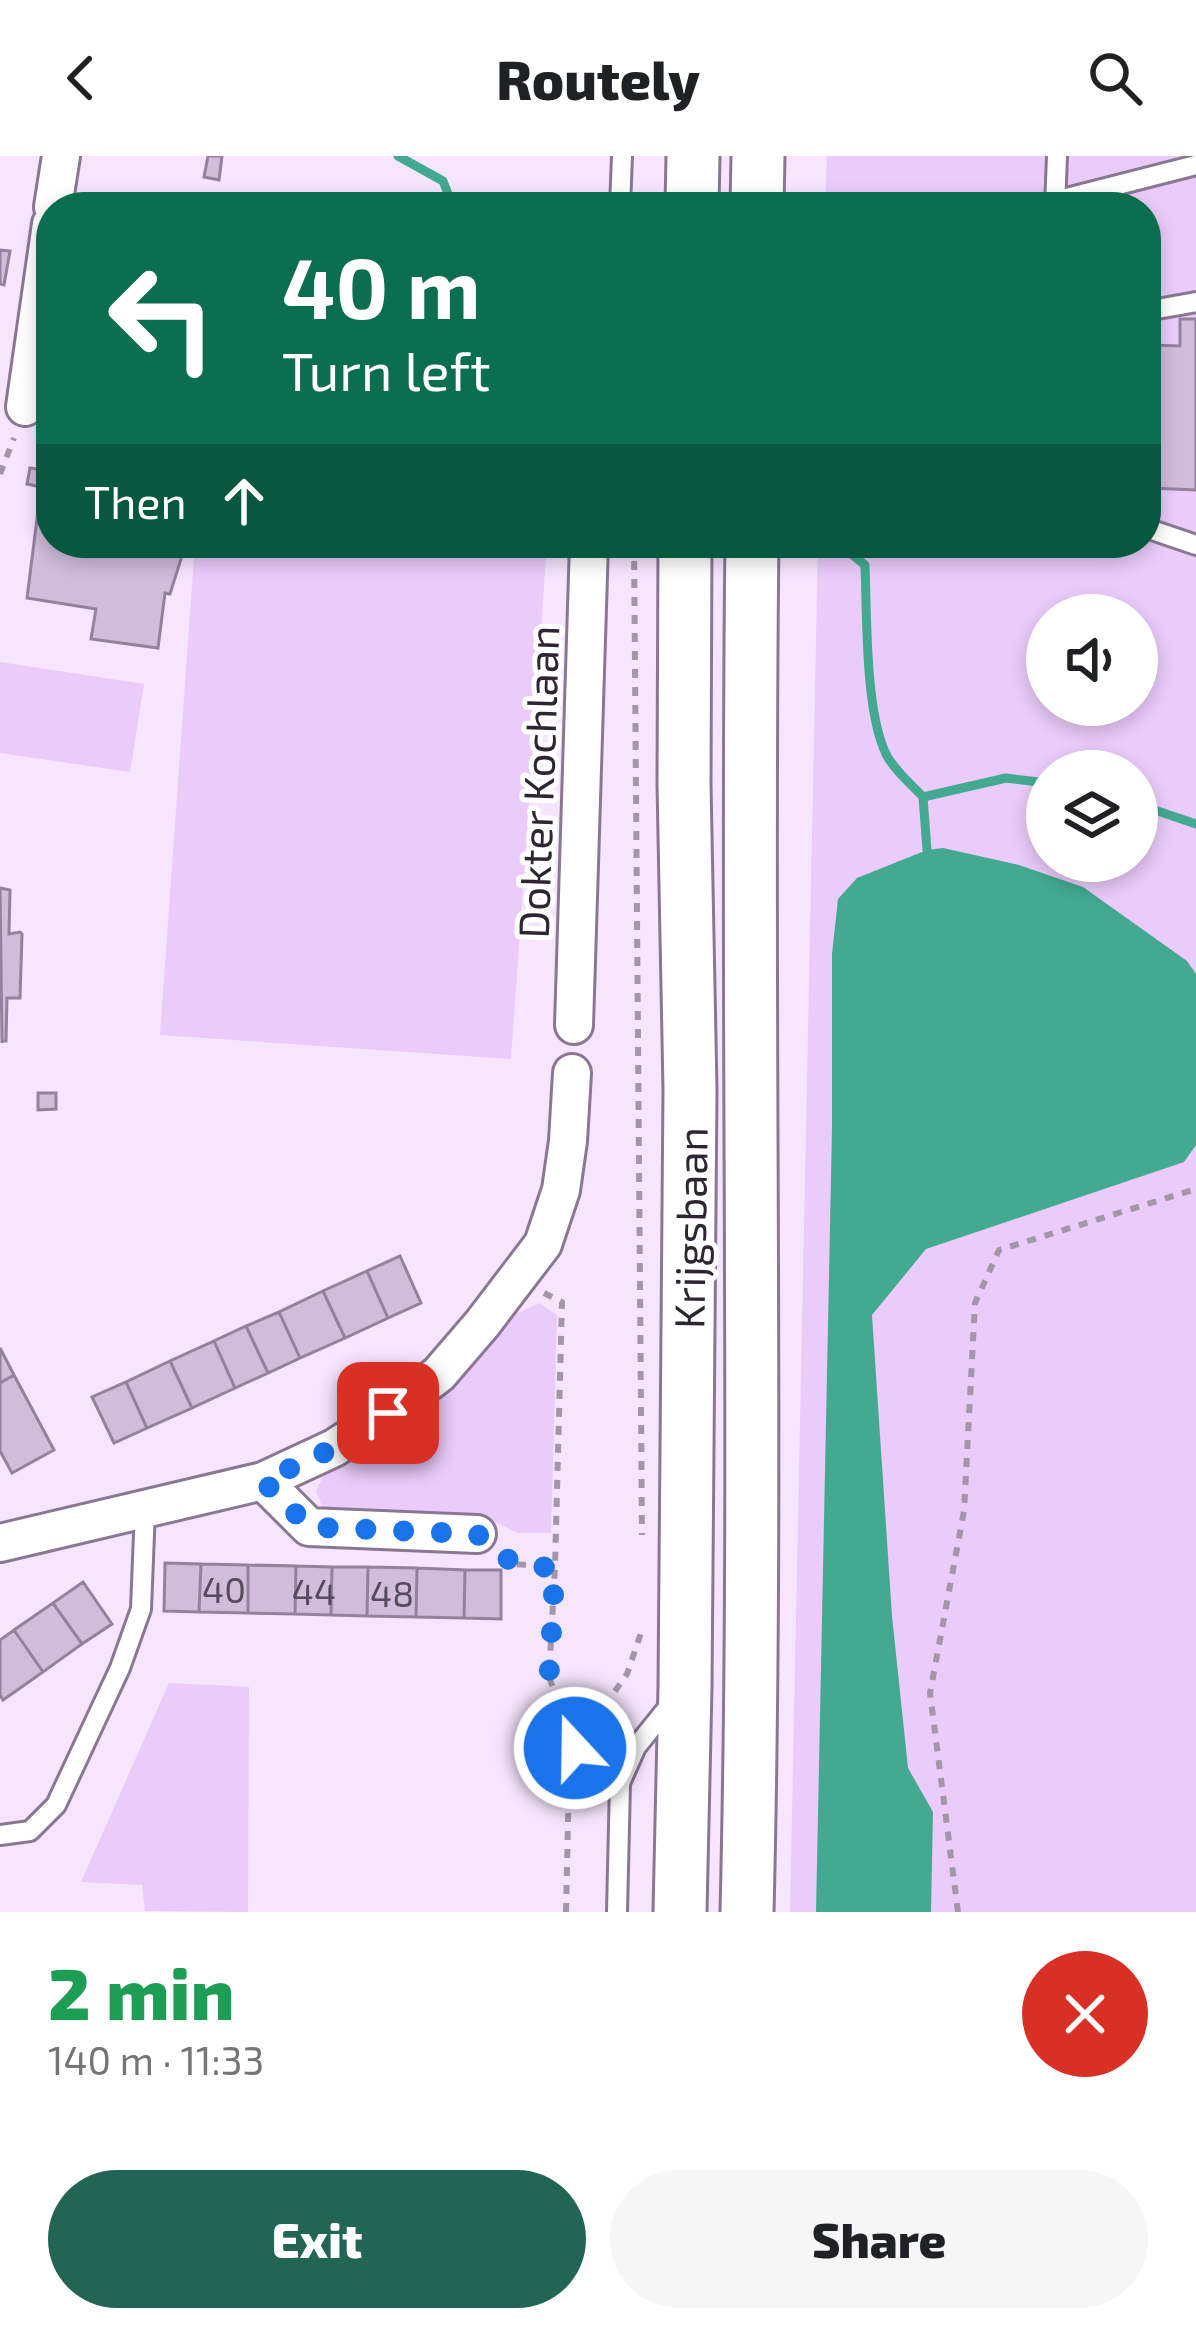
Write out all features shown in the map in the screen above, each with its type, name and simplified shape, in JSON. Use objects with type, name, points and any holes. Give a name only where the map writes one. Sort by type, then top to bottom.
[{"type":"main road","points":[[692,192],[693,156]]},
{"type":"main road","points":[[757,192],[758,156]]},
{"type":"main road","name":"Krijgsbaan","points":[[680,1912],[690,1089],[685,558]]},
{"type":"main road","name":"Krijgsbaan","points":[[747,1912],[752,1678],[752,558]]},
{"type":"street","points":[[55,192],[61,156]]},
{"type":"street","points":[[25,407],[36,330]]},
{"type":"street","name":"Dokter Kochlaan","points":[[574,1025],[589,558]]},
{"type":"street","points":[[1,1539],[263,1481],[334,1448],[439,1374],[543,1244],[561,1190],[572,1073]]},
{"type":"street","points":[[263,1481],[309,1527],[477,1534]]},
{"type":"lane","points":[[621,192],[622,156]]},
{"type":"lane","points":[[1056,192],[1057,156]]},
{"type":"lane","points":[[1098,192],[1196,165]]},
{"type":"lane","points":[[1161,308],[1196,302]]},
{"type":"lane","points":[[1161,533],[1196,545]]},
{"type":"lane","points":[[0,1835],[30,1831],[56,1804],[120,1668],[141,1609],[146,1509]]},
{"type":"lane","points":[[617,1912],[620,1783],[636,1747],[685,1687]]},
{"type":"path","points":[[634,558],[642,1533]]},
{"type":"path","points":[[958,1912],[931,1693],[964,1511],[975,1303],[999,1250],[1196,1189]]},
{"type":"path","points":[[517,1280],[562,1302],[549,1677],[575,1748]]},
{"type":"path","points":[[477,1534],[514,1564],[555,1568]]},
{"type":"path","points":[[566,1912],[569,1776],[575,1748],[627,1674],[641,1637],[641,1618]]},
{"type":"shaded area","points":[[827,156],[1196,156],[1196,1912],[790,1912],[818,558],[1161,558],[1161,192],[826,192]]},
{"type":"shaded area","points":[[194,558],[546,558],[511,1059],[160,1035]]},
{"type":"shaded area","points":[[0,662],[144,684],[130,772],[0,753]]},
{"type":"shaded area","points":[[943,848],[1019,865],[1026,867],[1026,882],[1068,882],[1083,887],[1187,961],[1196,974],[1196,1145],[1184,1162],[926,1249],[872,1315],[892,1616],[908,1768],[933,1812],[931,1912],[816,1912],[832,954],[838,899],[857,878]]},
{"type":"shaded area","points":[[539,1303],[557,1315],[551,1533],[518,1533],[483,1516],[323,1509],[316,1491],[327,1468],[380,1435],[390,1451],[425,1429],[412,1412],[512,1316]]},
{"type":"shaded area","points":[[169,1683],[249,1687],[248,1912],[145,1911],[142,1885],[81,1882]]},
{"type":"building","points":[[208,156],[222,156],[219,180],[204,177]]},
{"type":"building","points":[[0,250],[10,251],[4,285],[0,284]]},
{"type":"building","points":[[1180,319],[1196,319],[1196,490],[1161,488],[1161,345],[1180,346]]},
{"type":"building","points":[[30,468],[36,469],[36,486],[27,484]]},
{"type":"building","points":[[36,527],[36,558],[181,558],[170,594],[165,593],[158,648],[91,639],[96,609],[27,598]]},
{"type":"building","points":[[0,888],[10,890],[9,934],[22,934],[20,998],[7,998],[6,1041],[2,1043]]},
{"type":"building","points":[[38,1093],[56,1093],[56,1109],[38,1110]]},
{"type":"building","points":[[400,1256],[421,1303],[388,1318],[367,1271]]},
{"type":"building","points":[[367,1271],[388,1318],[345,1338],[323,1291]]},
{"type":"building","points":[[323,1291],[345,1338],[300,1358],[279,1312]]},
{"type":"building","points":[[279,1312],[300,1358],[268,1373],[246,1326]]},
{"type":"building","points":[[246,1326],[268,1373],[235,1388],[214,1341]]},
{"type":"building","points":[[214,1341],[235,1388],[192,1408],[170,1361]]},
{"type":"building","points":[[0,1348],[14,1375],[0,1383]]},
{"type":"building","points":[[170,1361],[192,1408],[147,1428],[126,1382]]},
{"type":"building","points":[[14,1375],[54,1450],[12,1473],[0,1451],[0,1383]]},
{"type":"building","points":[[126,1382],[147,1428],[114,1443],[92,1397]]},
{"type":"building","points":[[165,1563],[201,1564],[199,1612],[164,1611]]},
{"type":"building","points":[[201,1564],[248,1565],[248,1613],[199,1612]]},
{"type":"building","points":[[248,1565],[296,1566],[295,1614],[248,1613]]},
{"type":"building","points":[[296,1566],[332,1567],[331,1615],[295,1614]]},
{"type":"building","points":[[332,1567],[368,1567],[367,1616],[331,1615]]},
{"type":"building","points":[[368,1567],[417,1568],[416,1617],[367,1616]]},
{"type":"building","points":[[417,1568],[465,1570],[464,1618],[416,1617]]},
{"type":"building","points":[[465,1570],[501,1570],[501,1619],[464,1618]]},
{"type":"building","points":[[83,1582],[112,1624],[82,1644],[53,1603]]},
{"type":"building","points":[[53,1603],[82,1644],[43,1672],[14,1630]]},
{"type":"building","points":[[14,1630],[43,1672],[3,1700],[0,1640]]},
{"type":"waterway","points":[[398,156],[443,181],[447,192]]},
{"type":"waterway","points":[[856,558],[865,565],[874,713],[886,754],[898,771],[923,797],[1006,778],[1026,780]]},
{"type":"waterway","points":[[923,797],[927,850]]},
{"type":"waterway","points":[[1158,811],[1196,824]]},
{"type":"route","points":[[388,1413],[334,1448],[263,1481],[309,1527],[477,1534],[514,1564],[555,1568],[549,1677],[575,1748]]}]
